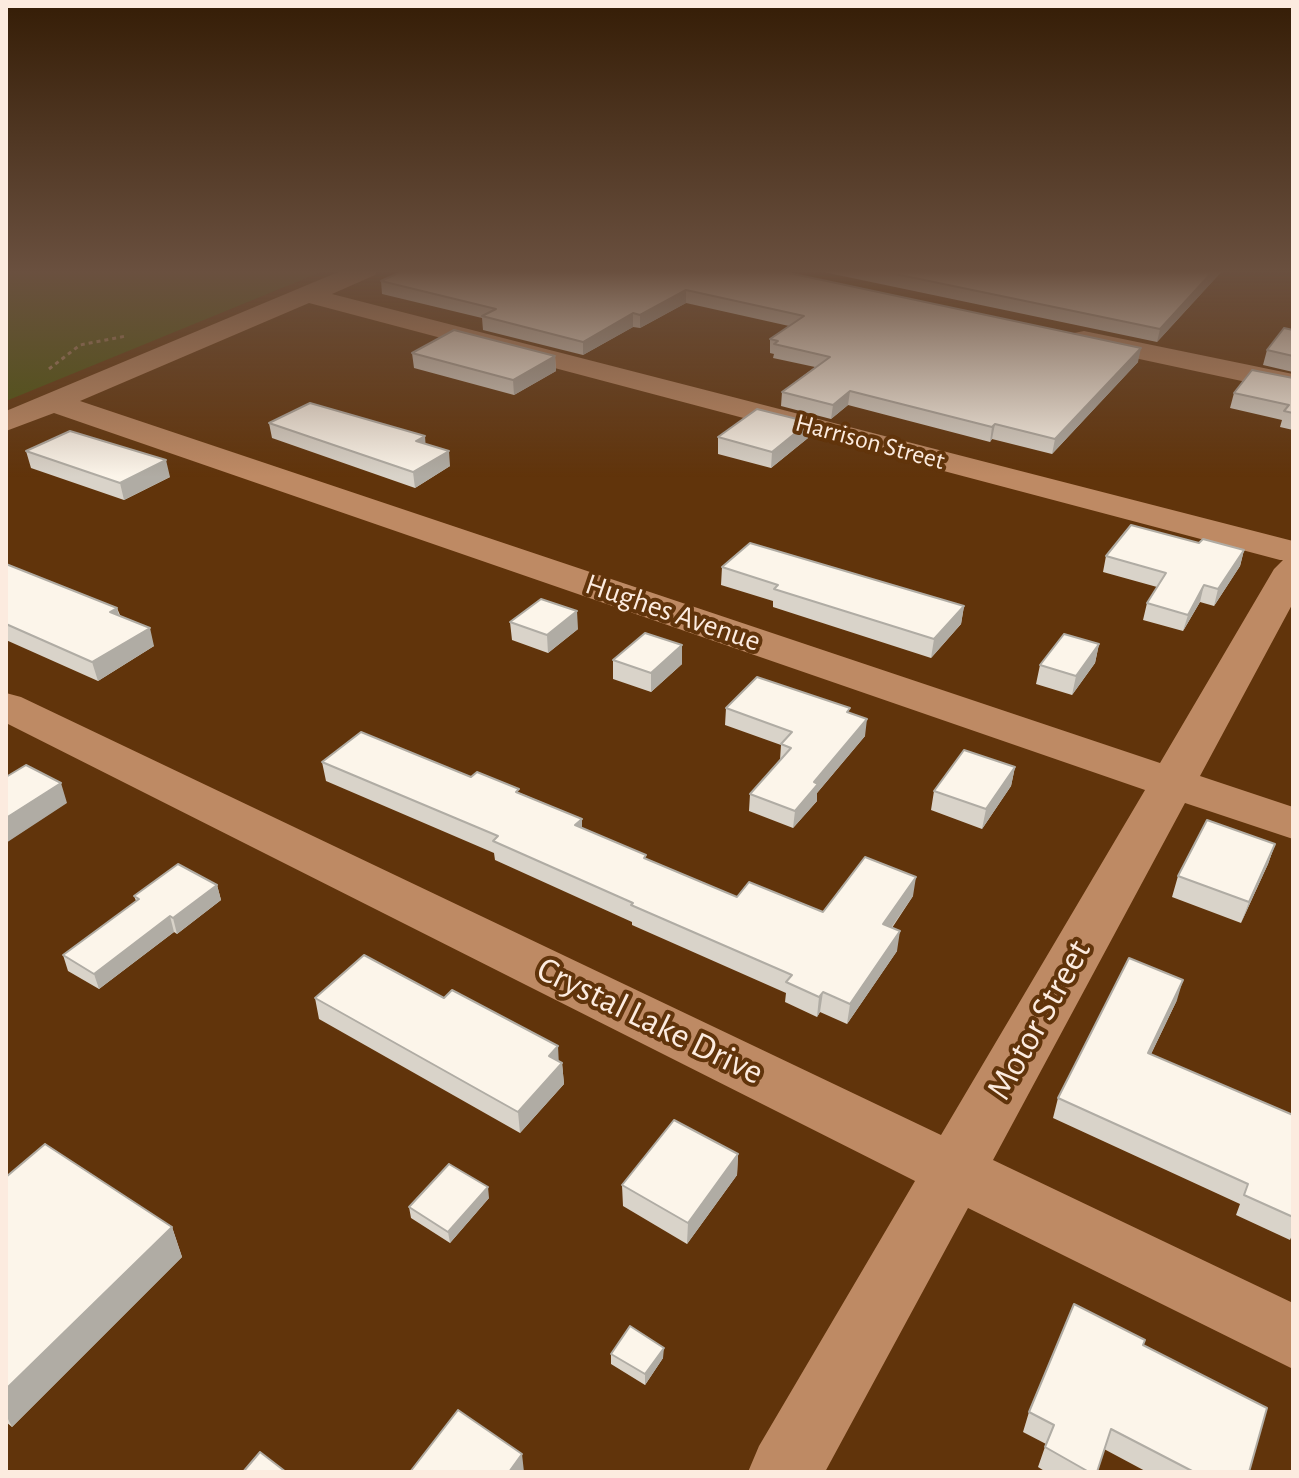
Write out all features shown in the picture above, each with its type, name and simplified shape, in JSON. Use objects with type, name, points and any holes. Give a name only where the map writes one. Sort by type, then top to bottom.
[{"type":"street","points":[[6,422],[202,339]]},
{"type":"street","name":"Harrison Street","points":[[476,339],[1293,552]]},
{"type":"street","points":[[1083,339],[1293,383]]},
{"type":"street","name":"Hughes Avenue","points":[[52,402],[1293,824]]},
{"type":"street","name":"Motor Street","points":[[785,1472],[1293,569]]},
{"type":"street","name":"Crystal Lake Drive","points":[[6,706],[1293,1337]]},
{"type":"green space","points":[[6,339],[158,339],[6,401]]},
{"type":"building","points":[[438,339],[489,339],[555,356],[513,380],[412,353]]},
{"type":"building","points":[[770,339],[1099,339],[1141,348],[1055,439],[995,424],[992,427],[850,391],[833,405],[782,392],[830,357],[774,344],[778,341]]},
{"type":"building","points":[[1276,339],[1293,339],[1293,356],[1267,350]]},
{"type":"building","points":[[1252,370],[1293,378],[1293,413],[1284,411],[1289,405],[1234,393]]},
{"type":"building","points":[[310,403],[425,436],[416,441],[449,451],[413,472],[269,423]]},
{"type":"building","points":[[757,409],[809,422],[772,452],[718,437]]},
{"type":"building","points":[[70,431],[166,460],[120,483],[26,451]]},
{"type":"building","points":[[1131,525],[1199,543],[1203,539],[1244,550],[1218,589],[1204,585],[1188,615],[1147,603],[1166,573],[1106,556]]},
{"type":"building","points":[[750,543],[964,606],[934,639],[774,589],[778,585],[722,567]]},
{"type":"building","points":[[6,564],[117,608],[110,612],[150,628],[92,662],[6,624]]},
{"type":"building","points":[[541,599],[577,611],[547,635],[510,622]]},
{"type":"building","points":[[645,633],[682,645],[651,673],[613,660]]},
{"type":"building","points":[[1064,634],[1099,644],[1076,676],[1040,665]]},
{"type":"building","points":[[757,677],[850,708],[847,712],[867,719],[814,782],[818,784],[795,811],[750,794],[791,748],[781,744],[792,732],[726,708]]},
{"type":"building","points":[[361,732],[471,777],[477,772],[519,789],[516,792],[582,819],[575,825],[737,897],[749,882],[823,912],[865,857],[916,877],[883,924],[900,931],[850,1004],[823,992],[819,997],[786,982],[792,975],[493,841],[498,836],[322,762]]},
{"type":"building","points":[[964,750],[1015,767],[986,809],[934,791]]},
{"type":"building","points":[[26,765],[61,783],[6,818],[6,777]]},
{"type":"building","points":[[1207,820],[1275,844],[1249,902],[1178,876]]},
{"type":"building","points":[[178,864],[217,885],[173,918],[170,916],[94,974],[63,955],[139,899],[134,896]]},
{"type":"building","points":[[364,955],[444,998],[452,990],[558,1046],[549,1056],[562,1063],[518,1112],[315,998]]},
{"type":"building","points":[[1129,958],[1183,980],[1148,1053],[1293,1115],[1293,1217],[1244,1195],[1248,1184],[1058,1098]]},
{"type":"building","points":[[674,1120],[738,1154],[688,1223],[622,1185]]},
{"type":"building","points":[[45,1144],[172,1227],[6,1389],[6,1177]]},
{"type":"building","points":[[449,1164],[488,1187],[448,1232],[409,1207]]},
{"type":"building","points":[[1074,1304],[1145,1340],[1143,1345],[1267,1408],[1249,1472],[1194,1472],[1111,1429],[1097,1472],[1089,1472],[1045,1447],[1054,1425],[1029,1412]]},
{"type":"building","points":[[630,1326],[664,1348],[645,1374],[611,1354]]},
{"type":"building","points":[[458,1410],[522,1454],[509,1472],[410,1472]]},
{"type":"building","points":[[260,1452],[286,1472],[243,1472]]}]
